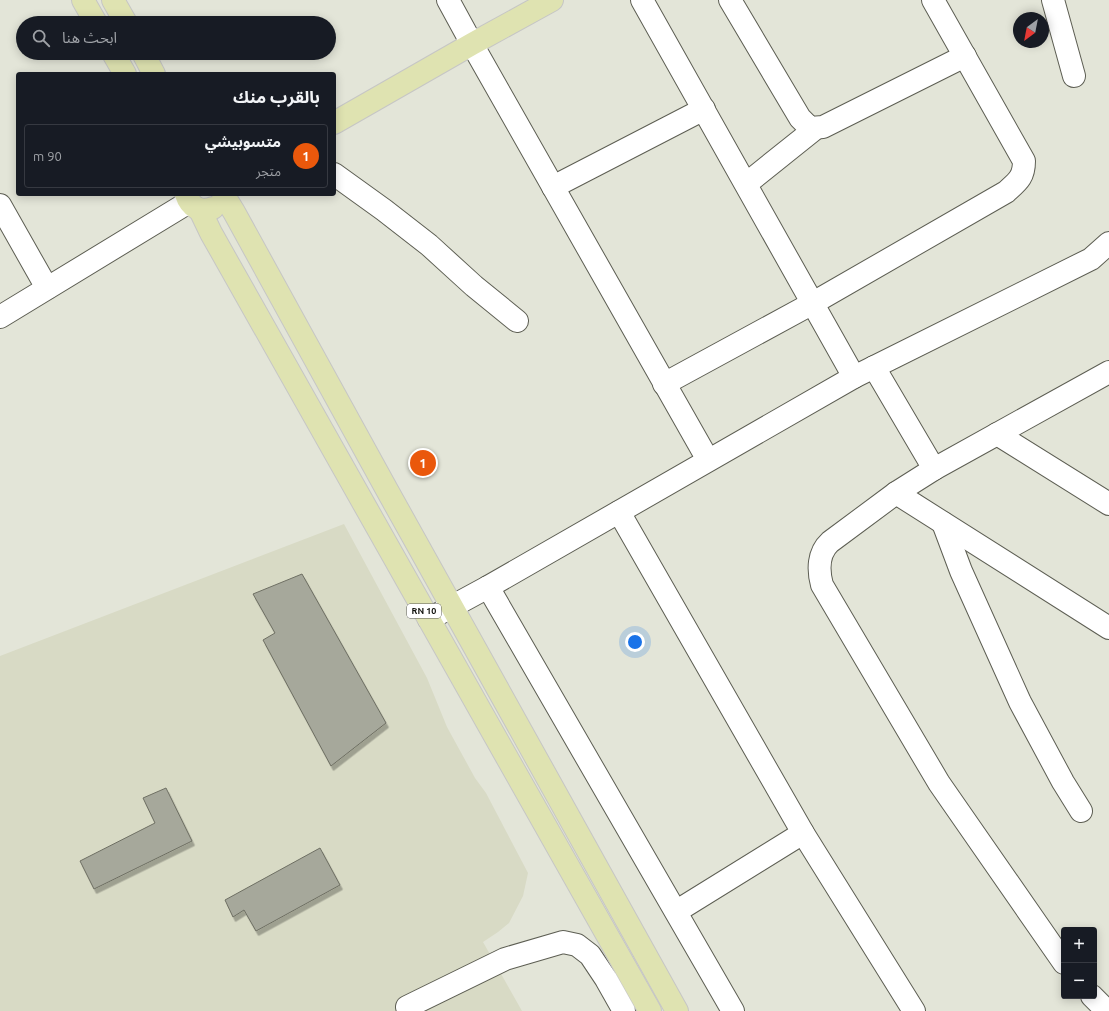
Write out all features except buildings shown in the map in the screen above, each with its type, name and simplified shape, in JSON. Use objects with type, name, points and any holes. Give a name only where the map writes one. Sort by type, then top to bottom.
[{"type":"main road","points":[[83,0],[92,16]]},
{"type":"main road","points":[[113,0],[122,16]]},
{"type":"main road","points":[[336,122],[552,0]]},
{"type":"main road","points":[[117,60],[124,72]]},
{"type":"main road","points":[[147,60],[153,72]]},
{"type":"main road","name":"RN 10","points":[[192,202],[212,209],[217,205],[222,196]]},
{"type":"main road","name":"RN 10","points":[[223,196],[238,219],[677,1011]]},
{"type":"main road","name":"RN 10","points":[[192,202],[219,247],[650,1011]]},
{"type":"street","points":[[448,0],[708,460]]},
{"type":"street","points":[[642,0],[854,376]]},
{"type":"street","points":[[730,0],[800,118],[810,128],[823,127],[965,56]]},
{"type":"street","points":[[664,384],[813,303],[1006,192],[1021,179],[1024,169],[1024,161],[933,0]]},
{"type":"street","points":[[1053,0],[1074,76]]},
{"type":"street","points":[[553,187],[704,109]]},
{"type":"street","points":[[746,184],[816,128]]},
{"type":"street","points":[[336,175],[429,245],[474,286],[517,321]]},
{"type":"street","points":[[0,317],[192,202]]},
{"type":"street","points":[[0,205],[47,288]]},
{"type":"street","points":[[429,619],[488,587],[854,376],[1091,259],[1109,243]]},
{"type":"street","points":[[874,367],[934,469]]},
{"type":"street","points":[[1063,963],[939,783],[822,585],[819,574],[820,558],[825,546],[896,493],[934,469],[1109,372]]},
{"type":"street","points":[[997,434],[1109,504]]},
{"type":"street","points":[[896,493],[1109,628]]},
{"type":"street","points":[[619,512],[804,833],[914,1011]]},
{"type":"street","points":[[943,523],[961,571],[1020,702],[1081,811]]},
{"type":"street","points":[[488,587],[733,1011]]},
{"type":"street","points":[[676,911],[804,833]]},
{"type":"street","points":[[407,1007],[505,959],[563,942],[578,945],[590,955],[606,979],[624,1011]]},
{"type":"street","points":[[1095,999],[1108,1011]]},
{"type":"shaded area","points":[[344,524],[427,678],[447,727],[475,778],[486,793],[528,873],[523,896],[509,923],[483,942],[522,1011],[0,1011],[0,656]]},
{"type":"place","name":"متسوبيشي","points":[[423,463]]}]
